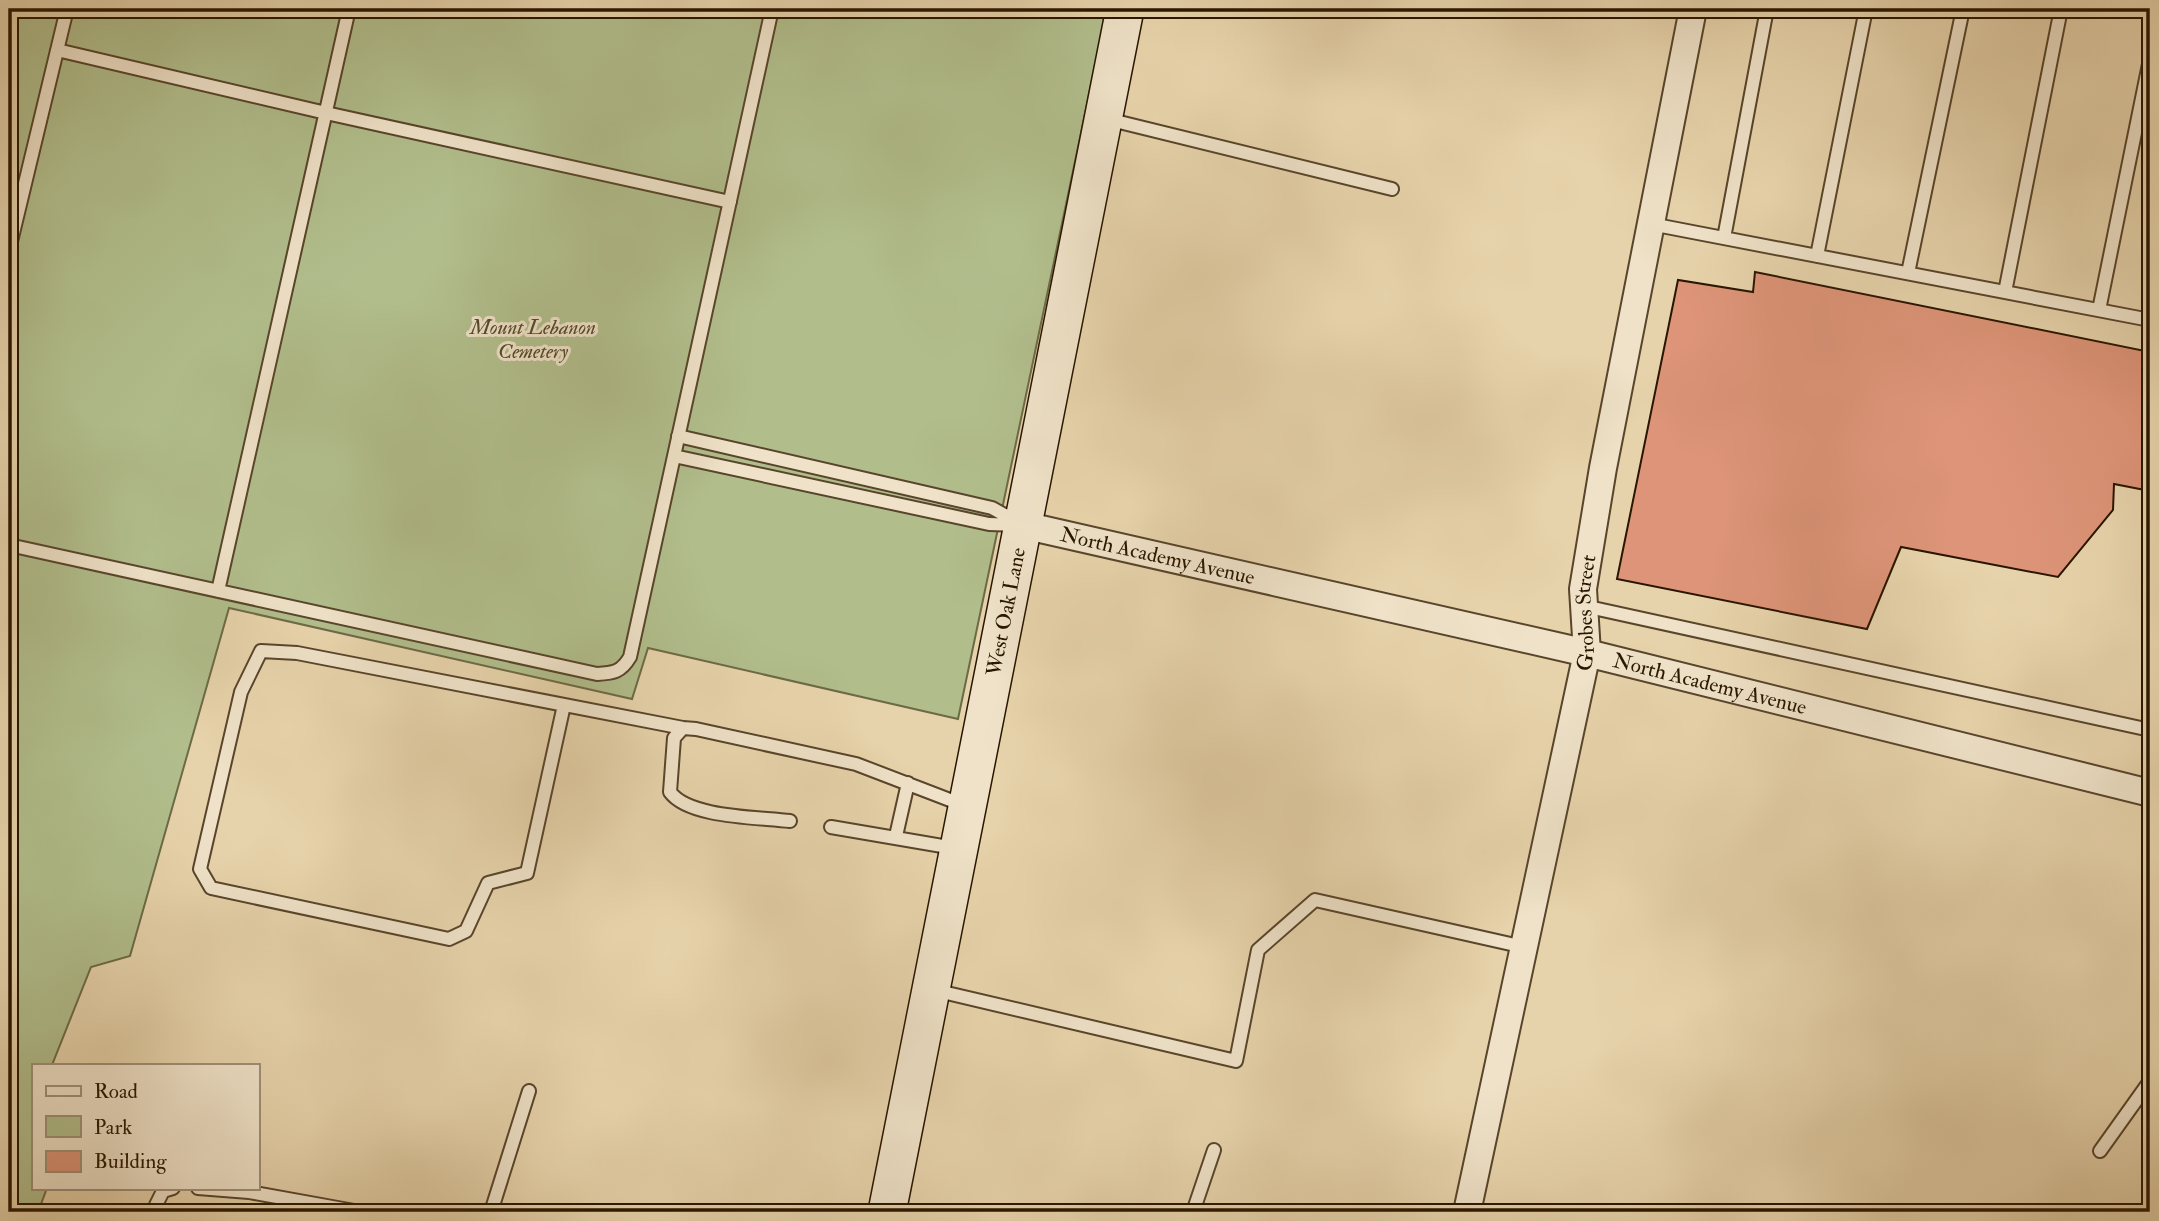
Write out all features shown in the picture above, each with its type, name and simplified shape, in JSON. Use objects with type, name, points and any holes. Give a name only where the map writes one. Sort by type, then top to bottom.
[{"type":"main road","name":"West Oak Lane","points":[[887,1212],[1125,9]]},
{"type":"street","name":"Grobes Street","points":[[1467,1212],[1587,653],[1583,589],[1602,468],[1693,9]]},
{"type":"street","name":"North Academy Avenue","points":[[1023,525],[1587,653],[2150,793]]},
{"type":"lane","points":[[9,250],[66,9]]},
{"type":"lane","points":[[218,591],[349,9]]},
{"type":"lane","points":[[9,545],[597,674],[611,673],[624,667],[630,657],[772,9]]},
{"type":"lane","points":[[1724,238],[1767,9]]},
{"type":"lane","points":[[1817,256],[1866,9]]},
{"type":"lane","points":[[1908,273],[1963,9]]},
{"type":"lane","points":[[2005,292],[2061,9]]},
{"type":"lane","points":[[57,50],[326,113],[730,202]]},
{"type":"lane","points":[[2099,310],[2150,59]]},
{"type":"lane","points":[[1104,118],[1392,189]]},
{"type":"lane","points":[[1651,224],[2150,320]]},
{"type":"lane","points":[[678,436],[992,509],[1023,525]]},
{"type":"lane","points":[[674,456],[989,524],[1023,525]]},
{"type":"lane","points":[[1584,606],[2150,730]]},
{"type":"lane","points":[[565,705],[527,873],[488,883],[466,931],[449,939],[211,888],[200,869],[241,692],[261,651],[298,653],[696,729],[856,764],[967,806]]},
{"type":"lane","points":[[683,728],[674,738],[670,792],[675,800],[696,810],[790,821]]},
{"type":"lane","points":[[896,836],[908,783]]},
{"type":"lane","points":[[831,827],[896,836],[959,849]]},
{"type":"lane","points":[[931,989],[1236,1061],[1258,950],[1315,900],[1524,947]]},
{"type":"lane","points":[[2100,1151],[2150,1081]]},
{"type":"lane","points":[[491,1212],[529,1091]]},
{"type":"lane","points":[[1193,1212],[1214,1150]]},
{"type":"lane","points":[[157,1212],[156,1205],[163,1191],[166,1190]]},
{"type":"lane","points":[[224,1190],[360,1212]]},
{"type":"green space","name":"Mount Lebanon Cemetery","points":[[9,9],[1107,9],[958,719],[648,648],[632,699],[229,608],[130,956],[91,967],[52,1064],[32,1064],[32,1190],[46,1190],[38,1212],[9,1212]]},
{"type":"building","points":[[1755,272],[2150,352],[2150,491],[2114,484],[2113,510],[2058,577],[1901,547],[1867,629],[1617,579],[1678,280],[1753,292]]}]
